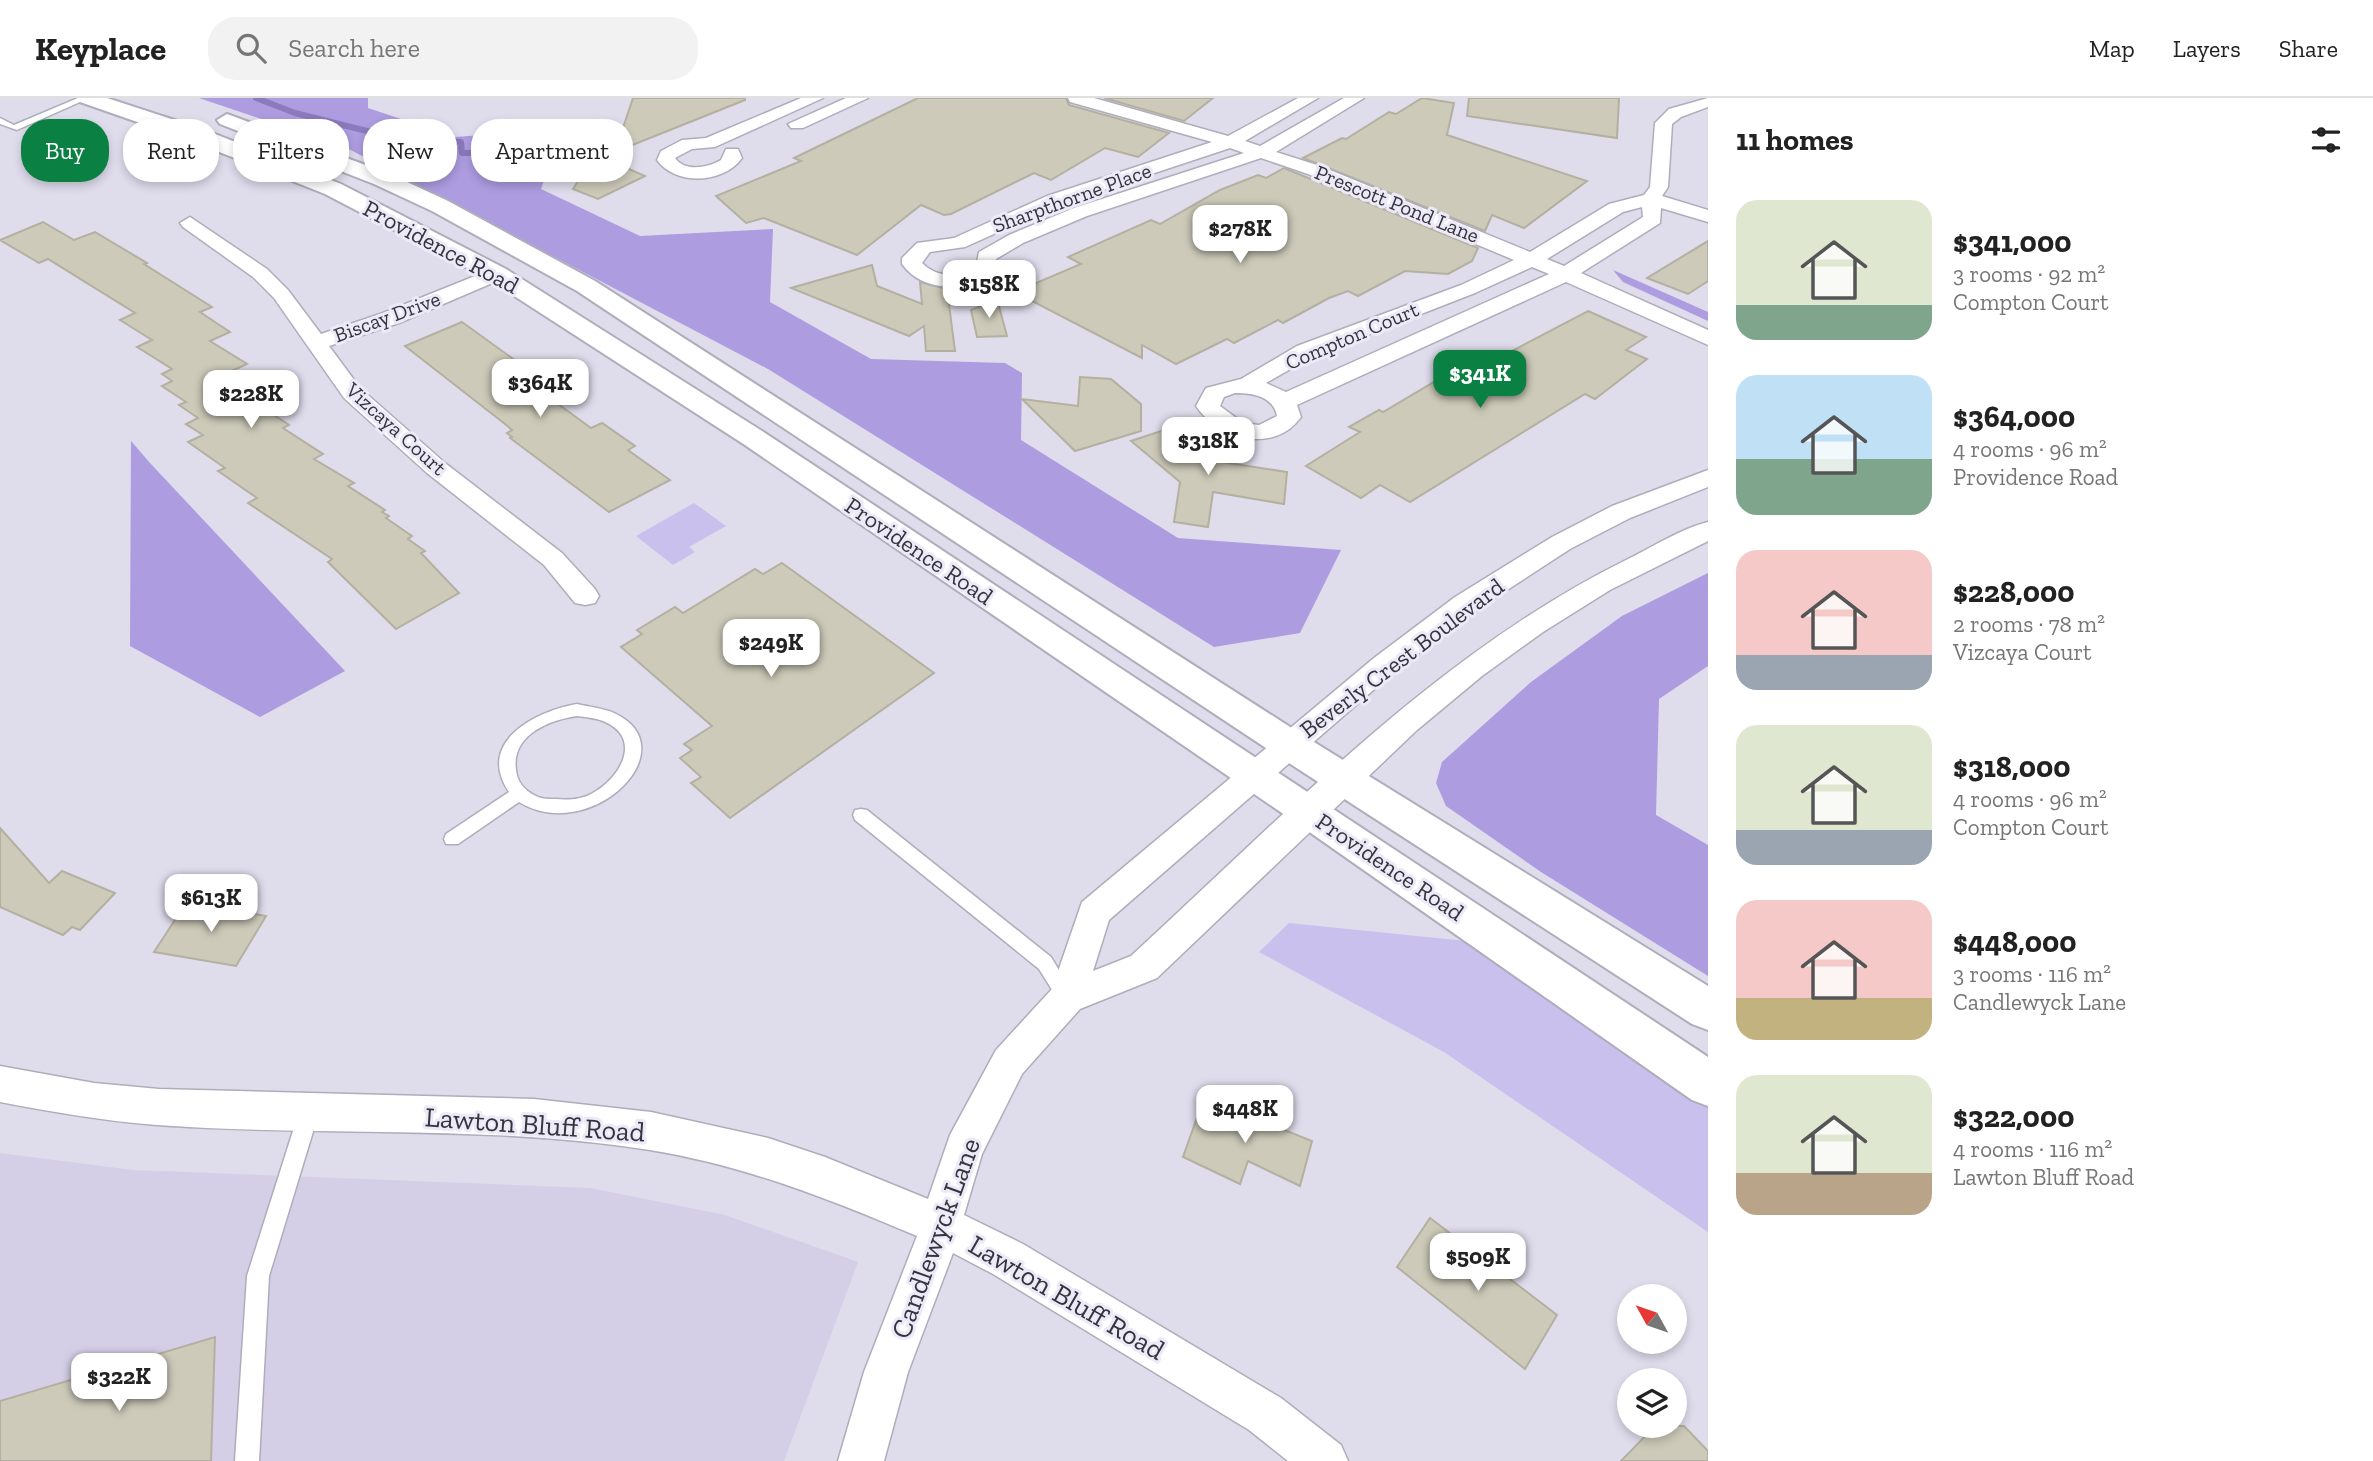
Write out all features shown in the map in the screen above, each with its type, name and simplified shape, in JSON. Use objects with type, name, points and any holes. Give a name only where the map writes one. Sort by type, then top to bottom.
[{"type":"main road","name":"Providence Road","points":[[86,98],[197,135],[332,189],[497,274],[654,372],[1312,813],[1708,1084]]},
{"type":"main road","name":"Providence Road","points":[[162,98],[237,123],[382,179],[440,206],[586,286],[1289,744],[1708,1010]]},
{"type":"street","points":[[732,153],[733,158],[724,167],[705,172],[674,169],[666,160],[667,155],[677,148],[709,143],[815,98]]},
{"type":"street","name":"Prescott Pond Lane","points":[[1076,98],[1262,151],[1531,260],[1708,338]]},
{"type":"street","name":"Sharpthorne Place","points":[[1310,98],[1230,142],[1006,219],[958,243],[924,247],[912,257],[912,264],[924,275],[959,280],[980,274],[986,269],[986,256],[1058,221],[1262,151],[1356,98]]},
{"type":"street","points":[[709,143],[732,153],[853,99]]},
{"type":"street","name":"Compton Court","points":[[1655,193],[1616,208],[1531,260],[1468,289],[1305,351],[1246,386],[1233,386],[1214,393],[1208,406],[1211,413],[1236,428],[1266,431],[1277,428],[1289,417],[1284,402],[1341,371],[1509,302],[1566,275],[1653,219],[1664,123],[1675,113],[1708,101]]},
{"type":"street","points":[[1096,186],[1122,200]]},
{"type":"street","points":[[1655,193],[1708,202]]},
{"type":"street","points":[[1655,193],[1708,216]]},
{"type":"street","name":"Vizcaya Court","points":[[190,223],[260,274],[281,293],[352,393],[436,468],[553,559],[584,596]]},
{"type":"street","points":[[958,243],[970,246],[986,256]]},
{"type":"street","name":"Biscay Drive","points":[[315,343],[391,318],[497,274]]},
{"type":"street","points":[[1397,315],[1431,334]]},
{"type":"street","points":[[1246,386],[1268,391],[1284,402]]},
{"type":"street","name":"Beverly Crest Boulevard","points":[[1253,774],[1384,665],[1475,597],[1561,543],[1621,512],[1708,478]]},
{"type":"street","name":"Beverly Crest Boulevard","points":[[1312,813],[1406,722],[1472,668],[1533,625],[1600,584],[1708,530]]},
{"type":"street","name":"Candlewyck Lane","points":[[860,1461],[886,1372],[940,1224],[964,1149],[1009,1062],[1067,998],[1094,912],[1253,774]]},
{"type":"street","name":"Candlewyck Lane","points":[[1067,998],[1144,967],[1312,813]]},
{"type":"street","name":"Lawton Bluff Road","points":[[0,1084],[94,1101],[159,1107],[534,1118],[651,1131],[768,1158],[825,1177],[940,1224],[1008,1259],[1265,1414],[1325,1461]]},
{"type":"lane","points":[[0,121],[14,128],[86,98]]},
{"type":"lane","points":[[577,710],[597,712],[620,723],[634,742],[635,758],[628,774],[615,789],[597,800],[576,807],[554,808],[534,803],[518,794],[509,780],[506,765],[510,748],[521,734],[547,718],[577,710]]},
{"type":"lane","points":[[452,839],[518,794]]},
{"type":"lane","points":[[861,815],[1045,963],[1067,998]]},
{"type":"lane","points":[[247,1461],[258,1276],[309,1112]]},
{"type":"shaded area","points":[[199,98],[368,98],[368,108],[401,119],[363,119],[363,156],[349,149],[349,119],[262,119]]},
{"type":"shaded area","points":[[471,136],[471,182],[543,182],[541,189],[640,236],[773,229],[770,302],[871,359],[1005,363],[1022,373],[1021,440],[1178,538],[1341,550],[1300,633],[1214,647],[768,369],[412,182],[457,182],[457,137]]},
{"type":"shaded area","points":[[1613,270],[1708,312],[1708,321],[1623,282]]},
{"type":"shaded area","points":[[131,441],[345,671],[260,717],[130,646]]},
{"type":"shaded area","points":[[694,503],[726,526],[689,547],[695,552],[673,565],[636,536]]},
{"type":"shaded area","points":[[1708,573],[1708,666],[1659,699],[1656,815],[1708,845],[1708,976],[1541,872],[1446,806],[1436,783],[1442,762],[1531,682],[1622,616]]},
{"type":"shaded area","points":[[1289,923],[1476,942],[1708,1099],[1708,1232],[1444,1052],[1259,952]]},
{"type":"shaded area","points":[[0,1153],[133,1170],[590,1188],[725,1215],[858,1262],[784,1461],[0,1461]]},
{"type":"building","points":[[633,98],[745,98],[633,145],[633,119],[626,119]]},
{"type":"building","points":[[918,98],[1066,98],[1069,105],[1169,133],[1138,157],[1105,148],[1051,180],[1034,173],[951,214],[944,215],[921,205],[857,255],[764,218],[746,223],[716,196],[801,161],[794,158]]},
{"type":"building","points":[[1104,98],[1213,98],[1184,121]]},
{"type":"building","points":[[1422,98],[1454,103],[1447,135],[1587,181],[1524,228],[1492,215],[1485,231],[1303,158],[1342,138],[1346,139],[1389,112],[1396,114]]},
{"type":"building","points":[[1469,98],[1619,98],[1617,138],[1467,116]]},
{"type":"building","points":[[1284,168],[1478,248],[1472,261],[1448,274],[1405,271],[1358,296],[1348,291],[1329,298],[1283,323],[1278,320],[1234,343],[1227,339],[1176,364],[1142,345],[1142,358],[1015,292],[1081,264],[1068,257],[1151,220],[1160,224],[1220,190],[1258,175],[1266,178]]},
{"type":"building","points":[[633,171],[645,176],[633,182]]},
{"type":"building","points":[[577,182],[633,182],[598,199],[573,189]]},
{"type":"building","points":[[43,222],[74,240],[95,232],[212,307],[200,312],[230,332],[210,341],[247,364],[230,372],[264,397],[254,402],[289,425],[283,428],[323,454],[314,459],[354,483],[348,486],[385,510],[382,512],[389,516],[386,518],[412,536],[408,539],[425,551],[421,553],[459,593],[396,629],[328,562],[332,559],[248,503],[257,498],[218,471],[225,468],[188,442],[203,435],[186,424],[198,418],[179,405],[186,402],[162,386],[172,381],[162,374],[172,369],[137,347],[152,340],[120,320],[135,313],[48,259],[39,263],[0,240]]},
{"type":"building","points":[[1708,241],[1708,281],[1688,294],[1647,278]]},
{"type":"building","points":[[872,265],[877,286],[922,304],[920,282],[947,289],[955,351],[926,351],[924,326],[909,336],[791,288]]},
{"type":"building","points":[[997,299],[1007,336],[977,337],[971,310]]},
{"type":"building","points":[[1588,311],[1646,337],[1626,350],[1647,359],[1595,399],[1585,394],[1410,502],[1380,485],[1361,498],[1306,466],[1360,432],[1349,427],[1379,410],[1383,412],[1434,382],[1440,385],[1448,380],[1460,386],[1508,353]]},
{"type":"building","points":[[462,322],[523,366],[513,371],[591,428],[602,423],[635,446],[628,450],[670,480],[609,512],[510,438],[512,437],[507,433],[512,430],[405,346]]},
{"type":"building","points":[[1080,377],[1111,379],[1141,404],[1141,431],[1075,451],[1022,399],[1078,406]]},
{"type":"building","points":[[1170,428],[1209,460],[1287,472],[1284,504],[1213,492],[1208,527],[1174,522],[1180,482],[1131,441]]},
{"type":"building","points":[[782,563],[934,673],[730,818],[691,783],[701,777],[680,758],[692,750],[684,744],[712,726],[621,647],[642,634],[637,630],[675,607],[683,613],[755,569],[763,574]]},
{"type":"building","points":[[0,828],[49,883],[62,871],[115,893],[80,930],[72,927],[63,935],[0,907]]},
{"type":"building","points":[[186,903],[266,916],[236,966],[154,952]]},
{"type":"building","points":[[1204,1098],[1312,1141],[1300,1186],[1248,1161],[1240,1184],[1183,1157]]},
{"type":"building","points":[[1430,1218],[1557,1315],[1525,1369],[1397,1267]]},
{"type":"building","points":[[215,1337],[211,1461],[0,1461],[0,1401]]},
{"type":"building","points":[[1687,1429],[1708,1451],[1708,1461],[1621,1461],[1643,1438],[1687,1438]]},
{"type":"waterway","points":[[256,98],[295,113],[395,138],[461,142],[462,153],[471,153]]}]
